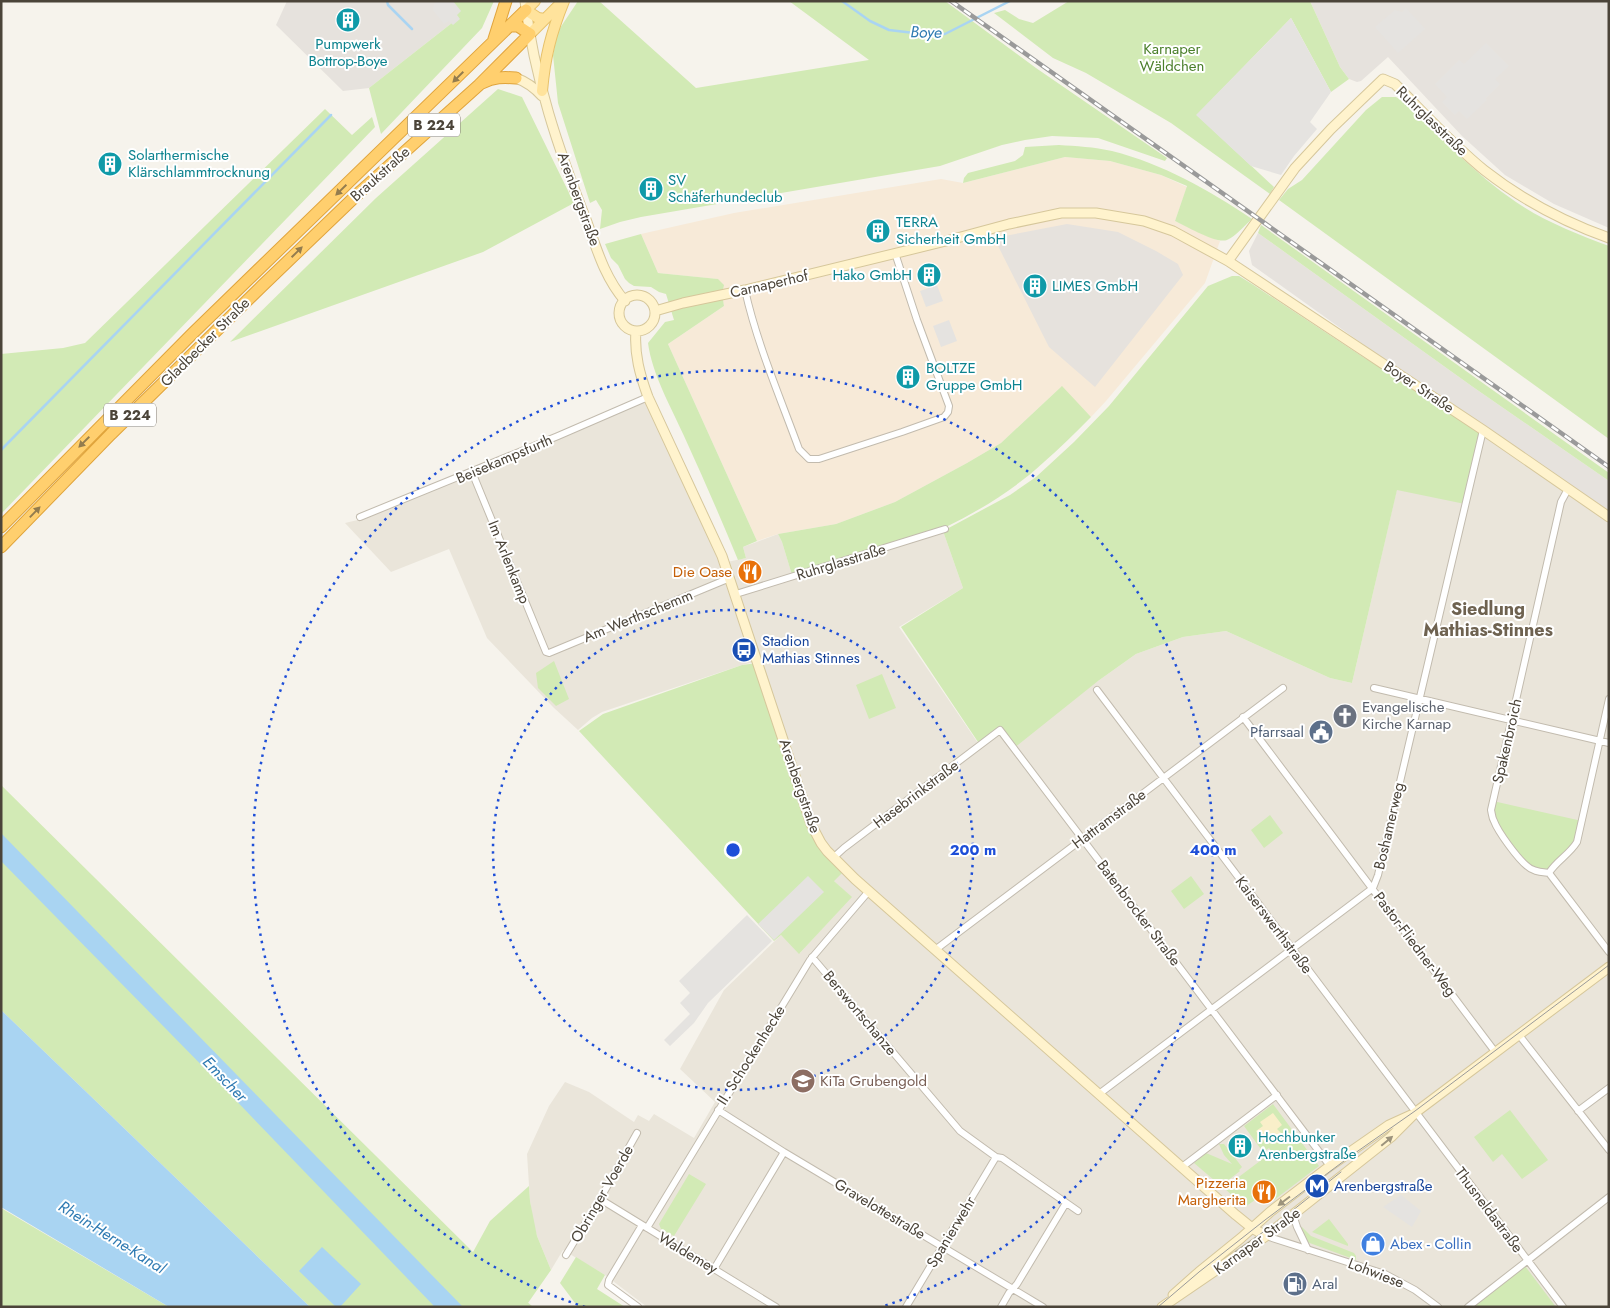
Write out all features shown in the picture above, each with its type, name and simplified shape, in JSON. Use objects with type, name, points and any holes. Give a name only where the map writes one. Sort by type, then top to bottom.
[{"type":"highway","points":[[492,43],[506,1]]},
{"type":"highway","name":"Braukstraße","points":[[250,279],[510,26],[526,6]]},
{"type":"highway","points":[[510,26],[518,26],[530,34]]},
{"type":"highway","name":"Braukstraße","points":[[262,286],[361,191],[479,85],[530,34]]},
{"type":"highway","points":[[479,85],[490,79],[516,78]]},
{"type":"highway","name":"Gladbecker Straße","points":[[1,527],[109,417],[250,279]]},
{"type":"highway","name":"Gladbecker Straße","points":[[1,547],[111,434],[262,286]]},
{"type":"main road","name":"Braukstraße","points":[[526,6],[535,1]]},
{"type":"main road","name":"Braukstraße","points":[[530,34],[564,1]]},
{"type":"main road","points":[[543,95],[545,64],[550,40],[564,1]]},
{"type":"main road","points":[[526,6],[538,18],[545,19]]},
{"type":"main road","name":"Arenbergstraße","points":[[526,6],[543,95],[579,201],[603,263],[614,287],[625,301]]},
{"type":"main road","points":[[516,78],[527,82],[543,95]]},
{"type":"main road","name":"Ruhrglasstraße","points":[[1228,261],[1295,168],[1383,79],[1395,84],[1484,170],[1538,206],[1571,223],[1609,238]]},
{"type":"main road","name":"Carnaperhof","points":[[655,311],[1018,222],[1061,214],[1096,213],[1144,221],[1173,231],[1228,261]]},
{"type":"main road","name":"Boyer Straße","points":[[1228,261],[1483,430],[1609,517]]},
{"type":"main road","points":[[633,296],[643,297],[651,302],[655,311],[650,325],[642,330],[636,331],[627,328],[621,320],[620,310],[625,301],[633,296]]},
{"type":"main road","name":"Arenbergstraße","points":[[636,331],[636,352],[648,397],[713,534],[736,594],[811,824],[821,843],[833,858],[869,891],[1252,1228],[1266,1236]]},
{"type":"main road","name":"Karnaper Straße","points":[[1161,1307],[1266,1236],[1391,1137],[1416,1112],[1609,967]]},
{"type":"main road","name":"Karnaper Straße","points":[[1161,1307],[1199,1272],[1272,1211],[1330,1166],[1389,1125],[1416,1112]]},
{"type":"street","points":[[745,290],[761,344],[799,449],[809,459],[819,459],[944,417],[948,412],[949,406],[917,320],[895,253]]},
{"type":"street","name":"Beisekampsfurth","points":[[360,517],[472,472],[648,397]]},
{"type":"street","name":"Boshamerweg","points":[[1099,1094],[1373,888],[1378,875],[1483,430]]},
{"type":"street","name":"Im Arlenkamp","points":[[472,472],[546,652]]},
{"type":"street","name":"Spakenbroich","points":[[1549,873],[1536,871],[1528,867],[1498,829],[1493,820],[1491,810],[1561,502],[1568,488]]},
{"type":"street","name":"Ruhrglasstraße","points":[[736,594],[945,529]]},
{"type":"street","name":"Am Werthschemm","points":[[546,652],[596,634],[730,578]]},
{"type":"street","name":"Hattramstraße","points":[[936,950],[1283,688]]},
{"type":"street","points":[[1374,688],[1609,743]]},
{"type":"street","name":"Kaiserswerthstraße","points":[[1096,690],[1416,1112]]},
{"type":"street","points":[[1609,699],[1577,842],[1572,850],[1553,866],[1549,873],[1609,952]]},
{"type":"street","name":"Pastor-Fliedner-Weg","points":[[1243,717],[1496,1053]]},
{"type":"street","name":"Hasebrinkstraße","points":[[833,858],[1000,730]]},
{"type":"street","name":"Batenbrocker Straße","points":[[1000,730],[1330,1166]]},
{"type":"street","name":"II. Schockenhecke","points":[[638,1307],[608,1285],[609,1280],[718,1110],[812,957],[869,891]]},
{"type":"street","name":"Berswortschanze","points":[[812,957],[960,1131],[1078,1211]]},
{"type":"street","points":[[1519,1035],[1609,1150]]},
{"type":"street","points":[[1578,1111],[1609,1088]]},
{"type":"street","points":[[1182,1167],[1277,1095]]},
{"type":"street","name":"Gravelottestraße","points":[[718,1110],[784,1152],[1043,1307]]},
{"type":"street","name":"Thusneldastraße","points":[[1416,1112],[1563,1307]]},
{"type":"street","name":"Obringer Voerde","points":[[566,1255],[600,1200],[637,1133]]},
{"type":"street","points":[[714,1269],[784,1152]]},
{"type":"street","name":"Spanierwehr","points":[[906,1307],[996,1157]]},
{"type":"street","points":[[1468,1307],[1609,1197]]},
{"type":"street","name":"Waldemey","points":[[600,1200],[776,1307]]},
{"type":"street","points":[[1001,1307],[1066,1203]]},
{"type":"street","points":[[1293,1215],[1308,1250]]},
{"type":"street","name":"Lohwiese","points":[[1266,1236],[1397,1280],[1415,1290],[1438,1307]]},
{"type":"shaded area","points":[[287,1],[453,1],[457,19],[369,88],[343,91],[276,25]]},
{"type":"shaded area","points":[[438,1],[453,1],[461,11],[457,15],[460,19],[453,25],[449,21],[444,24],[433,10],[434,4]]},
{"type":"shaded area","points":[[1310,1],[1609,1],[1609,228],[1554,204],[1505,175],[1462,136],[1388,57],[1361,81],[1357,82],[1349,79],[1340,67]]},
{"type":"shaded area","points":[[1406,8],[1425,29],[1398,53],[1375,27],[1395,10],[1402,12]]},
{"type":"shaded area","points":[[1291,18],[1331,92],[1310,122],[1317,129],[1281,175],[1251,166],[1196,115]]},
{"type":"shaded area","points":[[1486,43],[1509,66],[1495,79],[1500,84],[1486,98],[1487,100],[1467,119],[1459,111],[1455,115],[1442,102],[1447,97],[1435,84],[1459,60],[1464,64]]},
{"type":"shaded area","points":[[1065,157],[1110,161],[1161,175],[1187,187],[1175,221],[1220,241],[1205,283],[1091,417],[1061,387],[1001,443],[895,502],[836,524],[778,534],[757,541],[668,344],[724,306],[718,279],[658,273],[641,234],[734,213],[941,179],[963,183]]},
{"type":"shaded area","points":[[1067,224],[1118,232],[1178,264],[1183,275],[1095,387],[1049,347],[994,238]]},
{"type":"shaded area","points":[[1258,233],[1473,387],[1609,481],[1609,517],[1483,430],[1252,265],[1249,251]]},
{"type":"shaded area","points":[[937,285],[943,301],[926,307],[920,291]]},
{"type":"shaded area","points":[[949,320],[957,341],[941,347],[933,326]]},
{"type":"shaded area","points":[[646,397],[727,562],[746,558],[743,547],[778,534],[793,578],[943,531],[963,588],[899,627],[980,746],[1000,731],[1098,681],[1136,654],[1183,637],[1226,631],[1330,678],[1352,683],[1397,489],[1483,430],[1609,517],[1609,1307],[647,1307],[605,1275],[563,1250],[551,1270],[533,1221],[527,1154],[549,1106],[565,1082],[589,1092],[634,1122],[638,1115],[649,1121],[654,1114],[694,1138],[715,1102],[680,1069],[724,990],[781,935],[800,953],[851,897],[834,881],[758,661],[602,712],[578,730],[553,707],[487,638],[449,549],[391,572],[345,523],[362,519]]},
{"type":"shaded area","points":[[808,876],[824,892],[774,940],[758,924]]},
{"type":"shaded area","points":[[747,915],[772,941],[708,1003],[694,1023],[670,1046],[664,1040],[690,1014],[680,1003],[690,993],[679,981]]},
{"type":"shaded area","name":"Abex - Collin","points":[[1401,1195],[1421,1211],[1412,1227],[1383,1207]]},
{"type":"green space","points":[[453,1],[494,1],[482,28],[381,134],[369,88],[457,19]]},
{"type":"green space","points":[[578,1],[599,1],[696,88],[869,60],[789,1],[945,1],[1036,68],[1167,158],[1165,161],[1098,138],[1052,136],[1002,145],[940,166],[641,217],[600,229],[602,210],[596,200],[590,203],[558,103],[553,55],[558,31]]},
{"type":"green space","name":"Karnaper Wäldchen","points":[[1069,1],[1310,1],[1340,67],[1349,79],[1331,92],[1291,18],[1197,115],[1274,187],[1270,194],[1171,123],[1086,73],[1053,58],[994,13],[1005,10],[1019,19],[1033,23]]},
{"type":"green space","points":[[498,89],[522,97],[574,203],[483,252],[230,342],[376,198]]},
{"type":"green space","points":[[1382,97],[1396,97],[1406,103],[1472,168],[1516,202],[1549,221],[1609,246],[1609,439],[1279,200],[1288,189],[1302,180],[1366,110]]},
{"type":"green space","points":[[325,109],[352,135],[372,117],[375,127],[1,514],[1,354],[63,348],[85,343]]},
{"type":"green space","points":[[1059,145],[1112,151],[1131,156],[1185,179],[1252,219],[1227,240],[1222,241],[1209,237],[1175,221],[1187,186],[1161,175],[1110,161],[1065,157],[963,183],[968,173],[1015,161],[1023,155],[1025,147]]},
{"type":"green space","points":[[1261,225],[1609,473],[1609,481],[1473,387],[1258,233]]},
{"type":"green space","points":[[641,234],[658,273],[718,279],[724,285],[722,294],[724,306],[668,344],[757,541],[743,547],[746,558],[738,560],[653,367],[648,343],[665,322],[674,320],[666,294],[651,287],[634,286],[629,283],[618,265],[611,258],[605,244]]},
{"type":"green space","points":[[1232,276],[1239,276],[1363,357],[1483,430],[1465,504],[1397,490],[1352,683],[1330,678],[1226,631],[1183,637],[1136,654],[1098,681],[1014,748],[1001,729],[980,745],[901,627],[963,588],[943,531],[1010,495],[1036,477],[1109,406],[1208,286]]},
{"type":"green space","points":[[1062,386],[1091,417],[1050,457],[1009,490],[983,507],[944,528],[792,575],[778,534],[836,524],[895,502],[1001,443]]},
{"type":"green space","points":[[554,661],[569,699],[556,706],[538,688],[536,673]]},
{"type":"green space","points":[[757,663],[811,824],[845,870],[834,881],[852,897],[799,954],[781,935],[774,941],[579,731],[603,714],[742,665]]},
{"type":"green space","points":[[882,674],[896,708],[869,719],[856,685]]},
{"type":"green space","points":[[1,785],[473,1252],[490,1221],[529,1186],[537,1236],[551,1270],[528,1303],[533,1307],[310,1307],[1,1010]]},
{"type":"green space","points":[[1493,801],[1582,821],[1577,842],[1549,873],[1528,867],[1493,820]]},
{"type":"green space","points":[[1270,815],[1283,833],[1264,848],[1251,830]]},
{"type":"green space","points":[[1191,876],[1204,894],[1184,909],[1171,891]]},
{"type":"green space","points":[[1273,1104],[1319,1166],[1274,1200],[1268,1194],[1274,1189],[1268,1181],[1251,1194],[1255,1200],[1245,1207],[1224,1188],[1272,1152],[1269,1148],[1263,1152],[1244,1126]]},
{"type":"green space","points":[[1510,1110],[1548,1160],[1522,1179],[1502,1154],[1493,1162],[1474,1137]]},
{"type":"green space","points":[[1219,1144],[1224,1144],[1242,1167],[1240,1171],[1221,1186],[1194,1163],[1206,1153],[1232,1164],[1224,1155]]},
{"type":"green space","points":[[689,1174],[706,1184],[674,1236],[661,1229],[659,1224]]},
{"type":"green space","points":[[1,1208],[169,1307],[1,1307]]},
{"type":"green space","points":[[1329,1219],[1348,1244],[1348,1246],[1312,1232]]},
{"type":"green space","points":[[1302,1227],[1311,1236],[1354,1253],[1356,1260],[1307,1242],[1300,1228]]},
{"type":"green space","points":[[576,1257],[605,1275],[597,1289],[625,1307],[578,1307],[560,1283]]},
{"type":"green space","points":[[1525,1266],[1556,1307],[1473,1307]]},
{"type":"sand","points":[[1273,1113],[1282,1125],[1277,1129],[1281,1133],[1266,1144],[1256,1131],[1263,1126],[1260,1122]]},
{"type":"water","name":"Emscher","points":[[1,833],[463,1307],[434,1307],[224,1088],[1,861]]},
{"type":"water","name":"Rhein-Herne-Kanal","points":[[1,1010],[310,1307],[169,1307],[1,1207]]},
{"type":"water","points":[[322,1247],[361,1284],[340,1307],[336,1307],[299,1271]]},
{"type":"waterway","name":"Boye","points":[[387,1],[388,5],[412,29]]},
{"type":"waterway","name":"Boye","points":[[842,1],[870,21],[889,30],[931,35],[945,34],[1010,1]]},
{"type":"waterway","points":[[1,450],[331,115]]},
{"type":"tram line","points":[[1158,1307],[1265,1220],[1415,1111],[1609,965]]},
{"type":"tram line","points":[[1235,1252],[1283,1218],[1341,1172]]},
{"type":"railway","points":[[951,1],[1609,467]]},
{"type":"place","name":"Pumpwerk Bottrop-Boye","points":[[348,20]]},
{"type":"place","name":"Solarthermische Klärschlammtrocknung","points":[[110,164]]},
{"type":"place","name":"SV Schäferhundeclub","points":[[651,189]]},
{"type":"place","name":"TERRA Sicherheit GmbH","points":[[878,231]]},
{"type":"place","name":"Hako GmbH","points":[[929,275]]},
{"type":"place","name":"LIMES GmbH","points":[[1035,286]]},
{"type":"place","name":"BOLTZE Gruppe GmbH","points":[[908,377]]},
{"type":"place","name":"Die Oase","points":[[750,572]]},
{"type":"place","name":"Stadion Mathias Stinnes","points":[[744,650]]},
{"type":"place","name":"Evangelische Kirche Karnap","points":[[1345,716]]},
{"type":"place","name":"Pfarrsaal","points":[[1321,732]]},
{"type":"place","name":"KiTa Grubengold","points":[[803,1081]]},
{"type":"place","name":"Hochbunker Arenbergstraße","points":[[1240,1146]]},
{"type":"place","name":"Arenbergstraße","points":[[1317,1186]]},
{"type":"place","name":"Pizzeria Margherita","points":[[1264,1192]]},
{"type":"place","name":"Abex - Collin","points":[[1373,1244]]},
{"type":"place","name":"Aral","points":[[1295,1284]]},
{"type":"district","name":"Siedlung Mathias-Stinnes","points":[[1488,619]]}]
